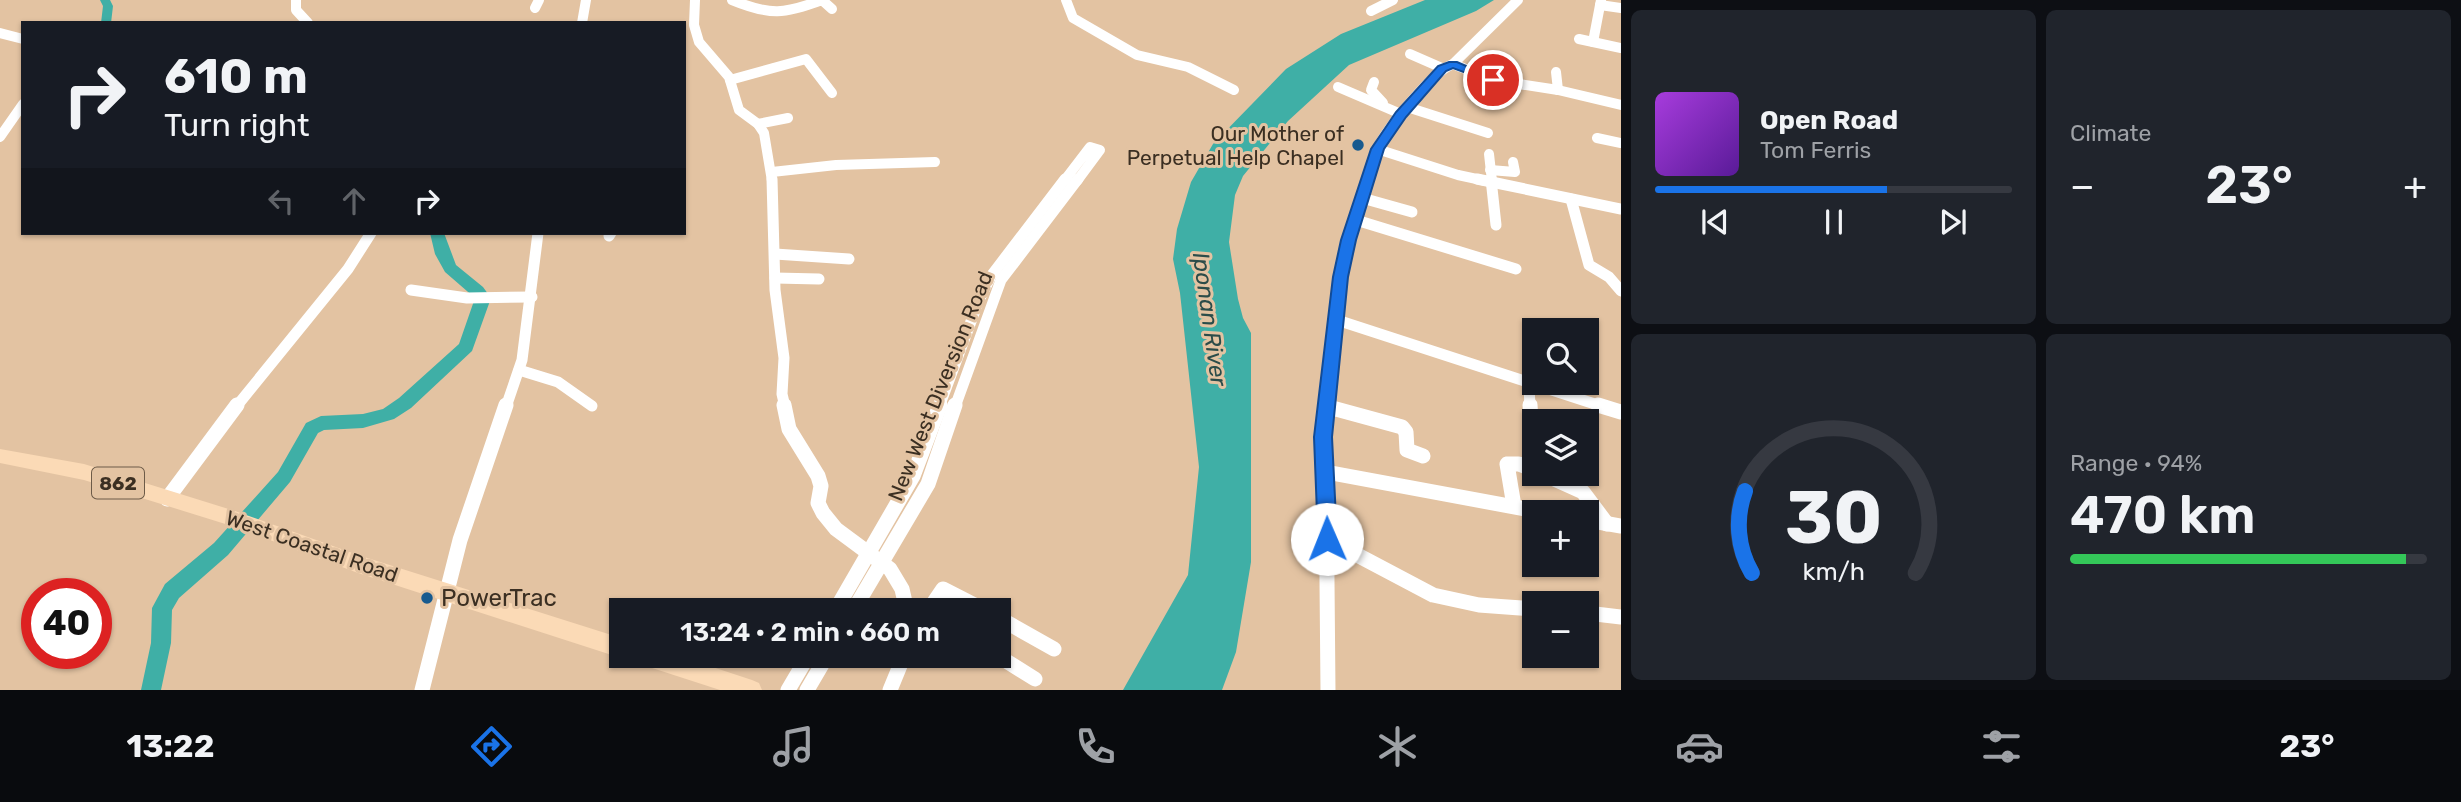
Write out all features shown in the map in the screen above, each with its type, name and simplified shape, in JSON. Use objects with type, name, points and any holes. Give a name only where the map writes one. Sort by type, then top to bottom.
[{"type":"main road","name":"West Coastal Road","points":[[0,456],[84,472],[235,519],[358,564],[609,644]]},
{"type":"main road","points":[[683,668],[752,690]]},
{"type":"street","points":[[296,0],[296,10],[306,21]]},
{"type":"street","points":[[582,21],[586,0]]},
{"type":"street","points":[[695,0],[695,33],[730,80],[738,110],[758,124],[764,132],[772,172],[775,278],[785,358],[782,394],[786,420],[818,476],[821,486],[818,503],[823,513],[836,529],[883,562],[895,576],[906,598]]},
{"type":"street","points":[[732,0],[777,12],[790,12],[822,0],[832,9]]},
{"type":"street","points":[[1066,0],[1073,18],[1137,55],[1188,67],[1234,90]]},
{"type":"street","points":[[1371,11],[1393,0]]},
{"type":"street","points":[[1328,690],[1326,472],[1323,437],[1340,277],[1377,149],[1404,111],[1518,0]]},
{"type":"street","points":[[1593,42],[1600,2],[1620,11]]},
{"type":"street","points":[[0,33],[21,38]]},
{"type":"street","points":[[1579,39],[1621,48]]},
{"type":"street","points":[[1410,54],[1493,80],[1558,90],[1621,106]]},
{"type":"street","points":[[730,80],[806,59],[832,93]]},
{"type":"street","points":[[1493,80],[1500,70]]},
{"type":"street","points":[[1556,72],[1558,90]]},
{"type":"street","points":[[1374,82],[1371,90],[1388,108]]},
{"type":"street","points":[[1338,87],[1388,108],[1488,133]]},
{"type":"street","points":[[0,137],[21,107]]},
{"type":"street","points":[[758,124],[788,118]]},
{"type":"street","points":[[1597,138],[1621,143]]},
{"type":"street","name":"New West Diversion Road","points":[[843,598],[913,476],[979,300],[991,276],[1095,148],[995,292],[928,484],[861,598]]},
{"type":"street","points":[[1377,149],[1446,172],[1490,176],[1621,209]]},
{"type":"street","points":[[1489,155],[1496,225]]},
{"type":"street","points":[[772,172],[836,165],[936,162]]},
{"type":"street","points":[[1490,176],[1515,172],[1513,162]]},
{"type":"street","points":[[1362,198],[1412,212]]},
{"type":"street","points":[[1571,198],[1589,265],[1594,271],[1609,277],[1621,291]]},
{"type":"street","points":[[1356,220],[1516,269]]},
{"type":"street","points":[[166,499],[213,435],[348,269],[370,235]]},
{"type":"street","points":[[422,690],[446,590],[505,405],[519,370],[532,297],[538,235]]},
{"type":"street","points":[[775,254],[849,259]]},
{"type":"street","points":[[775,278],[819,279]]},
{"type":"street","points":[[411,290],[467,298],[532,297]]},
{"type":"street","points":[[1337,320],[1480,365],[1522,381]]},
{"type":"street","points":[[519,370],[537,372],[567,387],[592,406]]},
{"type":"street","points":[[1572,395],[1621,412]]},
{"type":"street","points":[[1325,406],[1402,427],[1406,432],[1407,450],[1423,456]]},
{"type":"street","points":[[1514,506],[1507,464],[1522,465]]},
{"type":"street","points":[[1326,472],[1522,508]]},
{"type":"street","points":[[1570,486],[1583,492],[1614,525]]},
{"type":"street","points":[[1327,539],[1433,595],[1479,605],[1522,608]]},
{"type":"street","points":[[937,598],[943,589],[961,598]]},
{"type":"street","points":[[1599,614],[1621,617]]},
{"type":"street","points":[[1011,625],[1054,649]]},
{"type":"street","points":[[1011,664],[1035,679]]},
{"type":"street","points":[[788,690],[801,668]]},
{"type":"street","points":[[807,690],[820,668]]},
{"type":"street","points":[[890,690],[899,668]]},
{"type":"water","name":"Iponan River","points":[[1425,0],[1494,0],[1476,11],[1349,65],[1288,121],[1243,176],[1235,195],[1229,242],[1238,299],[1243,318],[1251,333],[1251,562],[1236,652],[1222,690],[1123,690],[1188,575],[1199,467],[1180,293],[1173,259],[1177,229],[1191,182],[1213,144],[1286,69],[1341,34]]},
{"type":"waterway","points":[[105,0],[108,6],[106,21]]},
{"type":"waterway","points":[[151,690],[161,643],[162,608],[172,591],[221,549],[284,477],[312,428],[321,423],[363,421],[388,414],[405,403],[466,347],[483,298],[478,290],[450,269],[442,254],[437,235]]},
{"type":"place","name":"Our Mother of Perpetual Help Chapel","points":[[1358,145]]},
{"type":"place","name":"PowerTrac","points":[[427,598]]},
{"type":"route","points":[[1327,539],[1323,437],[1340,277],[1348,240],[1377,149],[1401,114],[1442,68],[1453,64],[1493,80]]}]
